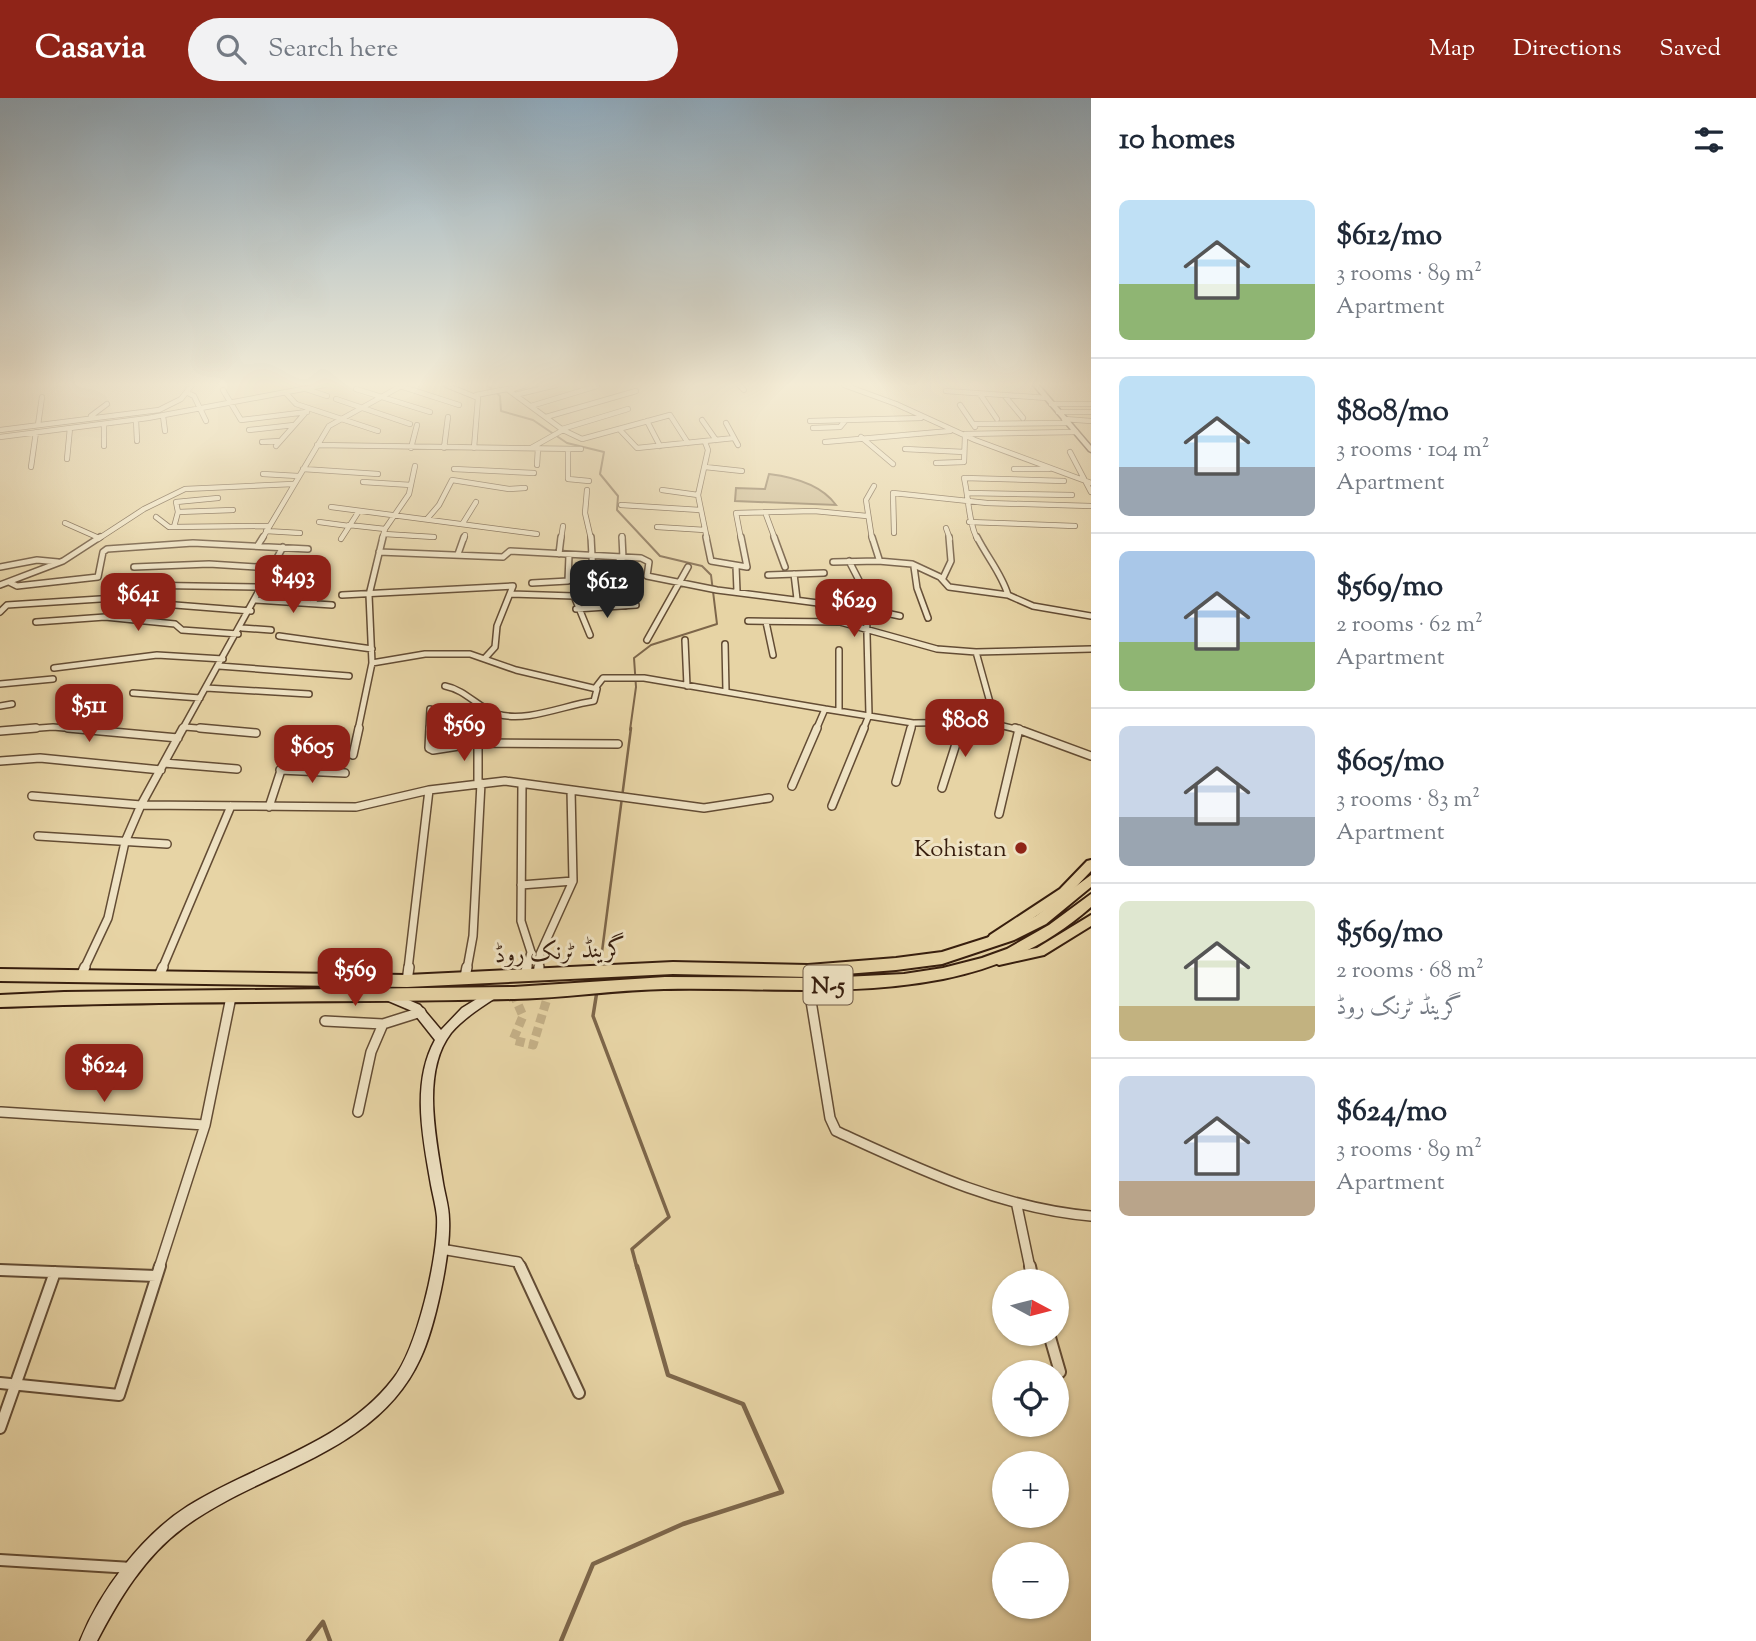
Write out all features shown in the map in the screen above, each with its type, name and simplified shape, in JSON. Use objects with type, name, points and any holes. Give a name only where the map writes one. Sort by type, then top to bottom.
[{"type":"highway","points":[[980,947],[1041,920],[1091,880]]},
{"type":"highway","points":[[990,962],[1045,935],[1091,899]]},
{"type":"highway","name":"گرینڈ ٹرنک روڈ","points":[[0,975],[407,981],[658,968],[808,971],[942,958],[980,947]]},
{"type":"highway","name":"گرینڈ ٹرنک روڈ","points":[[0,1001],[495,993],[663,984],[813,987],[937,974],[990,962]]},
{"type":"highway","points":[[808,971],[813,987]]},
{"type":"highway","points":[[145,998],[155,976]]},
{"type":"main road","name":"گرینڈ ٹرنک روڈ","points":[[980,947],[1028,919],[1064,892],[1091,864]]},
{"type":"main road","name":"گرینڈ ٹرنک روڈ","points":[[990,962],[1040,952],[1090,922]]},
{"type":"main road","points":[[88,1641],[111,1596],[132,1568],[192,1512],[347,1428],[389,1396],[403,1380],[416,1353],[443,1223],[425,1098],[430,1066],[440,1037],[464,1011],[495,993]]},
{"type":"main road","points":[[381,995],[400,1000],[421,1012],[440,1037]]},
{"type":"street","points":[[31,467],[32,457]]},
{"type":"street","points":[[258,545],[310,457]]},
{"type":"street","points":[[537,457],[537,465]]},
{"type":"street","points":[[568,457],[568,479],[589,481]]},
{"type":"street","points":[[707,457],[698,495],[710,561],[748,566],[736,513],[814,511],[867,516]]},
{"type":"street","points":[[885,457],[893,464]]},
{"type":"street","points":[[936,463],[963,463],[964,457]]},
{"type":"street","points":[[1024,457],[1091,483]]},
{"type":"street","points":[[1073,457],[1091,492]]},
{"type":"street","points":[[427,519],[446,495],[456,462]]},
{"type":"street","points":[[353,755],[372,663],[369,594],[384,531],[396,516],[411,485],[415,466]]},
{"type":"street","points":[[705,467],[741,471]]},
{"type":"street","points":[[303,468],[378,474]]},
{"type":"street","points":[[454,469],[534,473]]},
{"type":"street","points":[[1014,469],[1057,469]]},
{"type":"street","points":[[263,474],[298,476]]},
{"type":"street","points":[[1064,481],[964,478],[971,510],[969,522],[992,566],[1003,577],[1011,600],[1030,606],[1091,616]]},
{"type":"street","points":[[452,480],[509,489],[525,488]]},
{"type":"street","points":[[363,482],[411,485]]},
{"type":"street","points":[[0,586],[60,563],[144,509],[196,486],[293,484]]},
{"type":"street","points":[[874,486],[866,498],[867,516],[879,559]]},
{"type":"street","points":[[587,490],[585,513],[590,527],[593,575]]},
{"type":"street","points":[[662,490],[698,495]]},
{"type":"street","points":[[968,493],[1072,495]]},
{"type":"street","points":[[894,533],[891,494],[969,501],[1091,506]]},
{"type":"street","points":[[174,527],[179,500],[218,498]]},
{"type":"street","points":[[463,523],[476,502]]},
{"type":"street","points":[[621,505],[700,510]]},
{"type":"street","points":[[331,508],[537,534]]},
{"type":"street","points":[[178,512],[233,510]]},
{"type":"street","points":[[341,538],[359,511]]},
{"type":"street","points":[[765,512],[785,567]]},
{"type":"street","points":[[156,517],[174,527],[267,529],[300,533]]},
{"type":"street","points":[[319,522],[433,537]]},
{"type":"street","points":[[969,522],[1074,526]]},
{"type":"street","points":[[65,523],[99,538]]},
{"type":"street","points":[[559,554],[563,526]]},
{"type":"street","points":[[657,527],[705,530]]},
{"type":"street","points":[[943,578],[947,574],[951,556],[946,528]]},
{"type":"street","points":[[458,554],[465,535]]},
{"type":"street","points":[[622,536],[621,558],[626,606]]},
{"type":"street","points":[[9,582],[10,586],[17,586],[98,577],[103,552],[107,549],[193,543],[308,549]]},
{"type":"street","points":[[81,975],[108,918],[125,842],[141,805],[240,631],[283,547]]},
{"type":"street","points":[[379,552],[503,557],[510,551],[649,562],[645,573],[647,576],[717,590],[818,603],[824,621]]},
{"type":"street","points":[[532,583],[568,581],[569,555]]},
{"type":"street","points":[[833,562],[879,559],[914,567],[943,578],[949,587],[1008,596]]},
{"type":"street","points":[[0,567],[37,560],[60,563]]},
{"type":"street","points":[[832,806],[869,715],[866,594],[849,561]]},
{"type":"street","points":[[134,567],[209,564],[300,574],[323,569]]},
{"type":"street","points":[[736,566],[737,591]]},
{"type":"street","points":[[648,640],[688,567]]},
{"type":"street","points":[[914,567],[917,588],[928,618]]},
{"type":"street","points":[[768,575],[824,573]]},
{"type":"street","points":[[794,574],[797,599]]},
{"type":"street","points":[[313,603],[326,580]]},
{"type":"street","points":[[133,585],[262,587]]},
{"type":"street","points":[[342,595],[513,586],[497,626],[495,647],[485,658]]},
{"type":"street","points":[[511,594],[572,595],[576,609],[587,623],[590,635]]},
{"type":"street","points":[[839,622],[847,605],[842,598]]},
{"type":"street","points":[[0,612],[7,605],[134,599],[251,611]]},
{"type":"street","points":[[256,600],[332,605]]},
{"type":"street","points":[[576,609],[636,605]]},
{"type":"street","points":[[867,609],[900,616]]},
{"type":"street","points":[[36,622],[116,618],[175,624],[176,628],[182,630],[271,630]]},
{"type":"street","points":[[748,621],[839,622],[937,649],[976,652],[1091,649]]},
{"type":"street","points":[[766,622],[773,655]]},
{"type":"street","points":[[279,636],[372,649]]},
{"type":"street","points":[[685,640],[687,686]]},
{"type":"street","points":[[725,643],[726,691]]},
{"type":"street","points":[[839,650],[839,711]]},
{"type":"street","points":[[976,652],[996,724]]},
{"type":"street","points":[[54,668],[157,654],[349,676]]},
{"type":"street","points":[[372,663],[425,654],[470,654],[516,670],[596,687]]},
{"type":"street","points":[[445,686],[460,688],[497,714],[512,715],[594,701],[599,681],[610,678],[644,678],[913,723],[996,724],[1019,729],[1091,756]]},
{"type":"street","points":[[0,684],[53,679]]},
{"type":"street","points":[[206,688],[309,694]]},
{"type":"street","points":[[134,693],[200,698]]},
{"type":"street","points":[[0,706],[12,704]]},
{"type":"street","points":[[430,709],[429,748],[478,743],[618,744]]},
{"type":"street","points":[[792,786],[825,709]]},
{"type":"street","points":[[896,782],[913,723]]},
{"type":"street","points":[[942,788],[963,723]]},
{"type":"street","points":[[0,731],[53,727],[178,738]]},
{"type":"street","points":[[185,727],[256,733]]},
{"type":"street","points":[[999,814],[1019,729]]},
{"type":"street","points":[[466,978],[472,936],[479,783],[478,743]]},
{"type":"street","points":[[269,807],[289,746]]},
{"type":"street","points":[[0,761],[40,758],[237,769]]},
{"type":"street","points":[[280,770],[345,772]]},
{"type":"street","points":[[32,796],[141,805],[356,807],[429,789],[479,783],[522,783],[704,808],[769,798]]},
{"type":"street","points":[[522,783],[521,920],[539,976]]},
{"type":"street","points":[[407,981],[429,789]]},
{"type":"street","points":[[539,976],[540,954],[573,881],[571,790]]},
{"type":"street","points":[[155,976],[231,806]]},
{"type":"street","points":[[38,836],[167,844]]},
{"type":"street","points":[[522,885],[573,881]]},
{"type":"street","points":[[813,987],[811,1001],[830,1118],[836,1131],[973,1193],[1062,1216],[1091,1216]]},
{"type":"street","points":[[0,1383],[119,1395],[205,1125],[231,997]]},
{"type":"street","points":[[325,1021],[383,1024],[421,1012]]},
{"type":"street","points":[[358,1112],[371,1052],[383,1024]]},
{"type":"street","points":[[1,1112],[205,1125]]},
{"type":"street","points":[[1017,1206],[1030,1269]]},
{"type":"street","points":[[439,1248],[519,1262],[579,1393]]},
{"type":"street","points":[[0,1270],[156,1276]]},
{"type":"street","points":[[0,1428],[55,1272]]},
{"type":"street","points":[[0,1560],[132,1568]]},
{"type":"shaded area","points":[[769,474],[815,487],[836,505],[735,501],[736,488],[765,489]]},
{"type":"waterway","points":[[603,457],[600,474],[618,496],[617,510],[660,556],[702,566],[711,575],[717,624],[651,645],[634,658],[636,687],[630,730]]},
{"type":"waterway","points":[[600,967],[631,728]]},
{"type":"waterway","points":[[597,991],[593,1016],[669,1217],[632,1249],[637,1268]]},
{"type":"waterway","points":[[561,1641],[593,1564],[683,1524],[782,1492],[743,1404],[668,1375],[637,1266]]},
{"type":"waterway","points":[[308,1641],[323,1622],[330,1641]]},
{"type":"tunnel","points":[[513,993],[523,1016],[513,1040],[533,1045],[549,992]]},
{"type":"place","name":"Kohistan","points":[[1021,848]]}]
